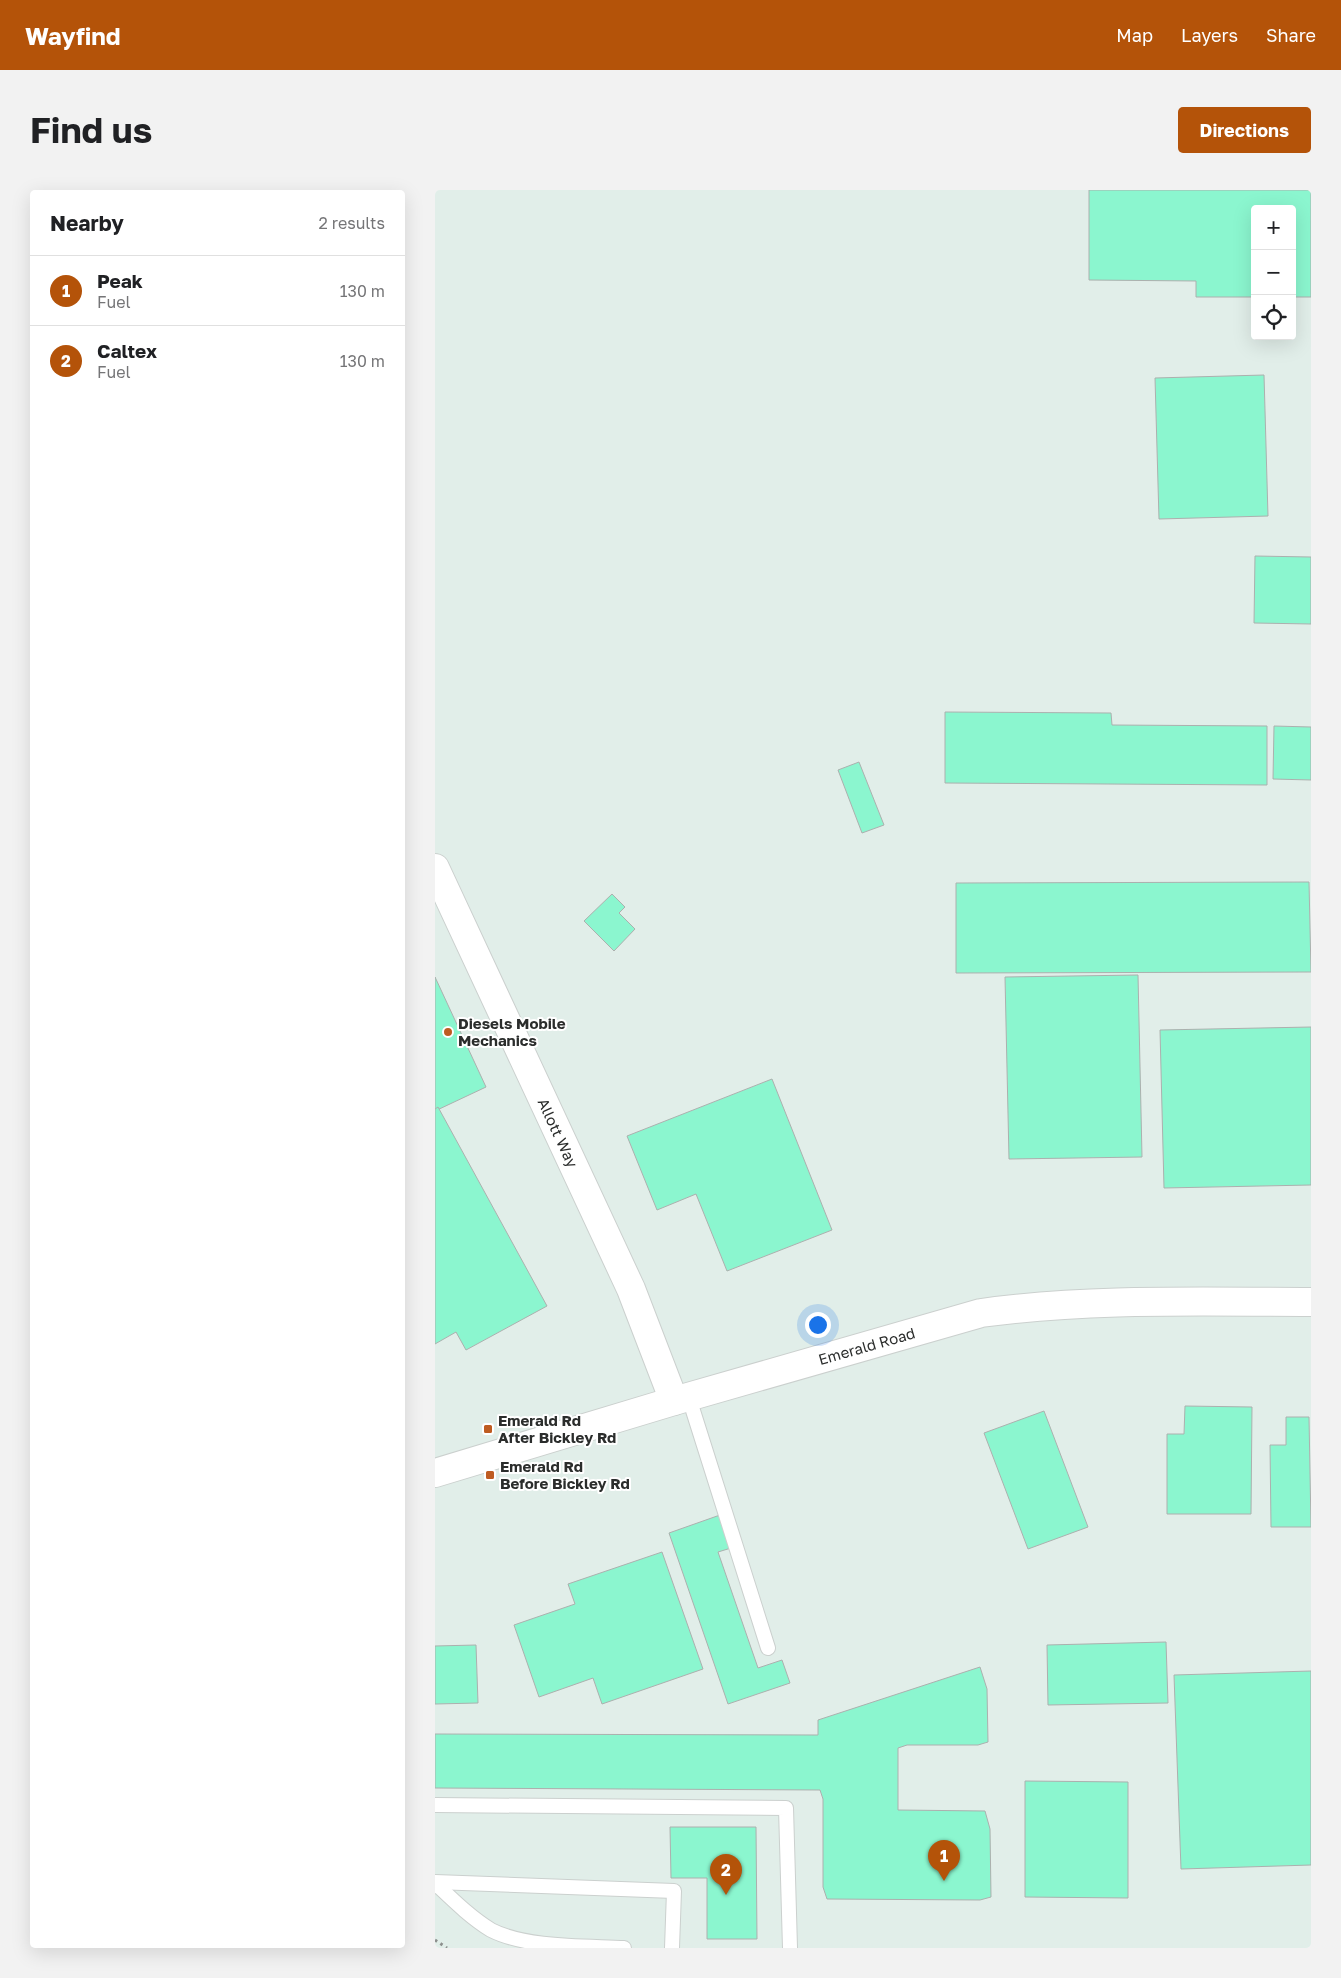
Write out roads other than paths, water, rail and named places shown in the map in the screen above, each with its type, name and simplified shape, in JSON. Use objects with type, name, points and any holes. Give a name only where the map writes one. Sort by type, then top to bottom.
[{"type":"street","name":"Allott Way","points":[[435,868],[682,1399]]},
{"type":"street","name":"Emerald Road","points":[[435,1473],[914,1331],[981,1313],[1031,1306],[1084,1303],[1311,1302]]},
{"type":"lane","points":[[682,1399],[768,1648]]},
{"type":"lane","points":[[435,1805],[786,1808],[789,1948]]},
{"type":"lane","points":[[435,1882],[463,1910],[493,1931],[530,1942],[624,1948]]},
{"type":"lane","points":[[435,1882],[674,1890],[672,1948]]},
{"type":"place","name":"Diesels Mobile Mechanics","points":[[448,1032]]},
{"type":"place","name":"Emerald Rd After Bickley Rd","points":[[488,1429]]},
{"type":"place","name":"Emerald Rd Before Bickley Rd","points":[[490,1475]]},
{"type":"place","name":"Peak","points":[[944,1881]]},
{"type":"place","name":"Caltex","points":[[726,1895]]}]
